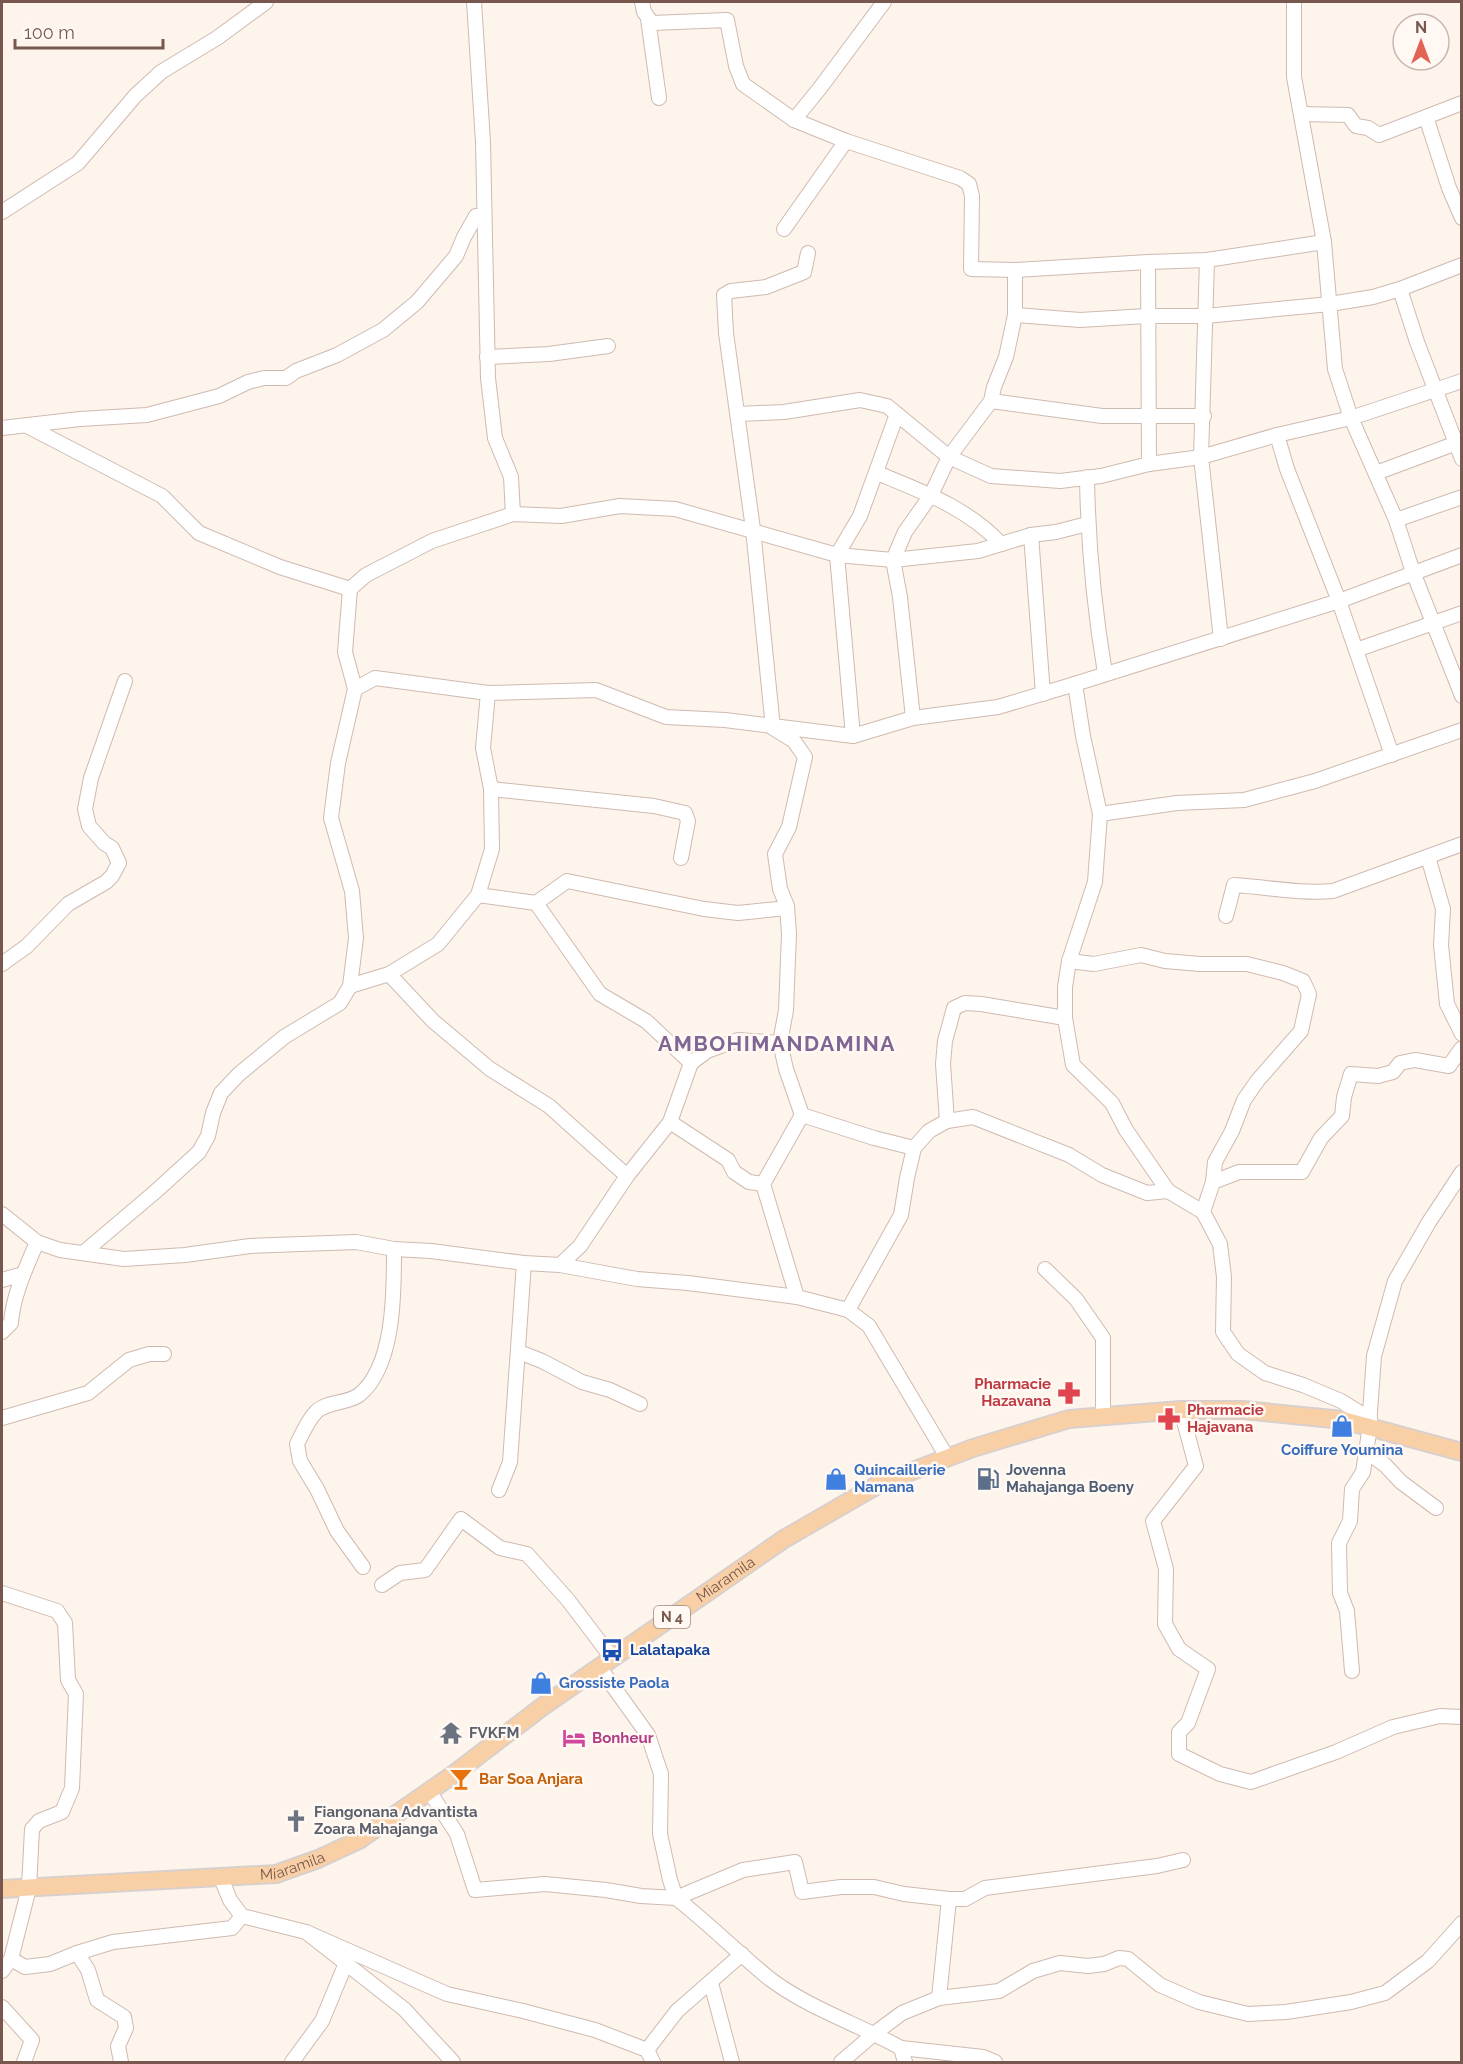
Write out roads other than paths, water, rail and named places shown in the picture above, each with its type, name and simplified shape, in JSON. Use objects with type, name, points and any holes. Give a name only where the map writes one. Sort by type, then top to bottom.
[{"type":"main road","name":"Miaramila","points":[[2,1889],[276,1875],[318,1859],[359,1840],[542,1707],[784,1539],[881,1483],[948,1457],[1070,1419],[1181,1410],[1265,1411],[1370,1423],[1461,1452]]},
{"type":"street","points":[[2,212],[78,163],[135,96],[161,72],[217,38],[266,2]]},
{"type":"street","points":[[474,2],[483,142],[488,378],[495,438],[511,477],[513,514]]},
{"type":"street","points":[[642,2],[648,20],[659,98]]},
{"type":"street","points":[[794,120],[884,2]]},
{"type":"street","points":[[1294,2],[1294,77],[1324,242],[1335,369],[1351,418],[1396,520],[1413,572],[1457,671],[1461,696]]},
{"type":"street","points":[[648,20],[652,23],[727,20],[736,66],[743,84],[794,120],[846,141],[960,178],[969,184],[972,196],[971,269],[1015,270],[1207,260],[1324,242]]},
{"type":"street","points":[[1301,114],[1348,115],[1356,126],[1368,128],[1379,135],[1461,103]]},
{"type":"street","points":[[1426,117],[1461,218]]},
{"type":"street","points":[[783,229],[846,141]]},
{"type":"street","points":[[2,428],[80,419],[147,416],[219,396],[248,382],[276,377],[286,378],[296,371],[337,355],[383,330],[417,302],[456,256],[476,216],[484,216]]},
{"type":"street","points":[[773,728],[753,530],[726,333],[724,295],[731,291],[766,287],[804,272],[808,253]]},
{"type":"street","points":[[1207,260],[1201,457],[1221,639]]},
{"type":"street","points":[[1148,262],[1149,464]]},
{"type":"street","points":[[1015,315],[1080,320],[1147,316],[1206,316],[1330,304],[1373,297],[1400,289],[1461,265]]},
{"type":"street","points":[[913,718],[900,597],[893,560],[905,532],[931,495],[949,457],[991,401],[1006,357],[1015,315],[1015,270]]},
{"type":"street","points":[[1400,289],[1417,342],[1458,442],[1461,459]]},
{"type":"street","points":[[487,357],[549,354],[608,346]]},
{"type":"street","points":[[738,414],[784,412],[860,400],[887,406],[949,457],[991,476],[1060,481],[1149,464],[1201,457],[1278,435],[1351,418],[1461,381]]},
{"type":"street","points":[[991,401],[1102,416],[1148,414],[1204,416]]},
{"type":"street","points":[[853,736],[837,555],[860,516],[897,414]]},
{"type":"street","points":[[27,426],[162,496],[199,533],[280,567],[350,589]]},
{"type":"street","points":[[1278,435],[1287,469],[1339,601],[1392,755]]},
{"type":"street","points":[[1376,473],[1458,442]]},
{"type":"street","points":[[877,473],[931,495],[986,528],[1001,544]]},
{"type":"street","points":[[1087,477],[1087,524],[1097,626],[1105,673]]},
{"type":"street","points":[[1396,520],[1461,497]]},
{"type":"street","points":[[83,1253],[198,1152],[208,1136],[213,1113],[221,1093],[239,1074],[284,1037],[340,1003],[350,986],[356,938],[352,891],[331,818],[338,763],[355,688],[345,652],[350,589],[366,575],[432,541],[513,514],[561,516],[620,506],[675,509],[837,555],[893,560],[978,551],[1031,534],[1056,532],[1087,524]]},
{"type":"street","points":[[1031,534],[1043,694]]},
{"type":"street","points":[[355,688],[375,678],[488,693],[596,690],[666,717],[724,720],[773,728],[853,736],[913,718],[998,707],[1043,694],[1339,601],[1461,555]]},
{"type":"street","points":[[1356,650],[1461,614]]},
{"type":"street","points":[[2,964],[27,946],[68,904],[106,882],[119,863],[112,848],[104,843],[89,826],[85,809],[91,778],[125,681]]},
{"type":"street","points":[[1075,684],[1083,736],[1100,814],[1095,882],[1069,962],[1065,987],[1065,1018],[1073,1065],[1112,1103],[1126,1130],[1168,1191],[1203,1212],[1220,1244],[1224,1277],[1223,1332],[1238,1354],[1265,1373],[1303,1385],[1341,1401],[1370,1423]]},
{"type":"street","points":[[350,986],[389,974],[438,944],[478,895],[492,849],[491,789],[483,748],[488,693]]},
{"type":"street","points":[[773,728],[794,741],[805,757],[789,827],[775,854],[780,889],[787,908],[789,934],[787,999],[780,1043],[786,1069],[802,1114],[763,1184],[797,1297]]},
{"type":"street","points":[[1100,814],[1177,804],[1244,800],[1315,781],[1461,730]]},
{"type":"street","points":[[491,789],[654,806],[685,813],[688,821],[681,858]]},
{"type":"street","points":[[1226,916],[1234,885],[1313,893],[1333,891],[1461,844]]},
{"type":"street","points":[[1428,857],[1443,909],[1441,945],[1447,1004],[1461,1034]]},
{"type":"street","points":[[478,895],[536,903],[567,881],[704,909],[738,913],[787,908]]},
{"type":"street","points":[[536,903],[600,994],[646,1021],[691,1064]]},
{"type":"street","points":[[1069,962],[1094,964],[1141,955],[1176,962],[1247,964],[1283,973],[1303,981],[1309,994],[1301,1031],[1257,1080],[1244,1100],[1232,1131],[1215,1162],[1213,1182],[1203,1212]]},
{"type":"street","points":[[389,974],[433,1021],[490,1069],[549,1106],[627,1176]]},
{"type":"street","points":[[948,1121],[943,1064],[945,1041],[954,1008],[965,1003],[981,1004],[1065,1018]]},
{"type":"street","points":[[560,1265],[580,1246],[627,1176],[670,1122],[691,1064],[707,1051],[738,1040],[780,1043]]},
{"type":"street","points":[[1213,1182],[1239,1172],[1302,1172],[1321,1138],[1342,1116],[1344,1097],[1351,1074],[1378,1076],[1393,1072],[1400,1064],[1415,1060],[1449,1066],[1461,1049],[1461,1044]]},
{"type":"street","points":[[802,1114],[874,1138],[914,1148]]},
{"type":"street","points":[[848,1311],[902,1215],[914,1148],[929,1131],[948,1121],[973,1117],[1069,1155],[1102,1175],[1147,1193],[1168,1191]]},
{"type":"street","points":[[670,1122],[728,1160],[734,1172],[749,1182],[763,1184]]},
{"type":"street","points":[[1352,1671],[1347,1611],[1340,1593],[1339,1543],[1350,1521],[1352,1490],[1363,1472],[1370,1423],[1374,1356],[1395,1281],[1461,1172]]},
{"type":"street","points":[[2,1214],[37,1242],[60,1250],[124,1259],[158,1258],[250,1246],[356,1242],[394,1249],[560,1265],[637,1279],[688,1282],[797,1297],[848,1311],[868,1326],[948,1457]]},
{"type":"street","points":[[2,1332],[11,1323],[23,1274],[37,1242]]},
{"type":"street","points":[[363,1567],[337,1531],[317,1489],[300,1461],[297,1444],[316,1410],[358,1395],[375,1376],[389,1339],[394,1249]]},
{"type":"street","points":[[499,1490],[510,1462],[524,1263]]},
{"type":"street","points":[[1045,1269],[1076,1299],[1103,1338],[1103,1415]]},
{"type":"street","points":[[2,1280],[23,1274]]},
{"type":"street","points":[[519,1352],[582,1382],[610,1390],[640,1404]]},
{"type":"street","points":[[2,1418],[88,1392],[129,1360],[149,1354],[164,1354]]},
{"type":"street","points":[[1181,1410],[1196,1466],[1153,1521],[1167,1569],[1165,1624],[1179,1649],[1208,1669],[1188,1723],[1179,1732],[1179,1754],[1220,1774],[1251,1782],[1336,1752],[1393,1727],[1440,1716],[1461,1717]]},
{"type":"street","points":[[1366,1451],[1385,1465],[1401,1482],[1436,1508]]},
{"type":"street","points":[[382,1585],[400,1573],[425,1570],[461,1519],[500,1548],[527,1554],[568,1600],[648,1735],[661,1774],[660,1834],[676,1898],[709,1924],[771,1980],[822,2010],[875,2033],[901,2048],[982,2057],[995,2062]]},
{"type":"street","points":[[2,1593],[57,1611],[65,1623],[68,1680],[76,1694],[72,1788],[62,1812],[39,1821],[32,1829],[29,1888],[11,1959],[2,1971]]},
{"type":"street","points":[[429,1791],[458,1834],[475,1890],[545,1884],[676,1898],[743,1870],[795,1862],[802,1892],[841,1887],[874,1887],[904,1894],[965,1899],[985,1888],[1157,1866],[1183,1860]]},
{"type":"street","points":[[221,1878],[230,1900],[242,1916],[306,1932],[447,1994],[595,2030],[646,2050],[653,2062]]},
{"type":"street","points":[[939,1998],[949,1899]]},
{"type":"street","points":[[11,1959],[25,1967],[50,1964],[113,1942],[232,1928],[242,1916]]},
{"type":"street","points":[[841,2062],[902,2013],[939,1998],[999,1990],[1033,1971],[1060,1963],[1088,1966],[1104,1964],[1119,1958],[1128,1959],[1160,1985],[1199,2002],[1248,2014],[1286,2012],[1351,2002],[1385,1992],[1428,1961],[1461,1923]]},
{"type":"street","points":[[306,1932],[404,2008],[453,2062]]},
{"type":"street","points":[[77,1953],[88,1970],[97,2000],[124,2017],[126,2028],[118,2046],[121,2062]]},
{"type":"street","points":[[646,2050],[677,2011],[742,1954]]},
{"type":"street","points":[[292,2062],[322,2021],[346,1963]]},
{"type":"street","points":[[711,1983],[732,2062]]},
{"type":"street","points":[[2,2007],[32,2040],[24,2062]]},
{"type":"street","points":[[901,2048],[905,2062]]},
{"type":"place","name":"Pharmacie Hazavana","points":[[1069,1393]]},
{"type":"place","name":"Pharmacie Hajavana","points":[[1169,1419]]},
{"type":"place","name":"Coiffure Youmina","points":[[1342,1426]]},
{"type":"place","name":"Quincaillerie Namana","points":[[836,1479]]},
{"type":"place","name":"Jovenna Mahajanga Boeny","points":[[988,1479]]},
{"type":"place","name":"Lalatapaka","points":[[612,1650]]},
{"type":"place","name":"Grossiste Paola","points":[[541,1683]]},
{"type":"place","name":"FVKFM","points":[[451,1733]]},
{"type":"place","name":"Bonheur","points":[[574,1738]]},
{"type":"place","name":"Bar Soa Anjara","points":[[461,1779]]},
{"type":"place","name":"Fiangonana Advantista Zoara Mahajanga","points":[[296,1821]]},
{"type":"district","name":"AMBOHIMANDAMINA","points":[[777,1043]]}]
